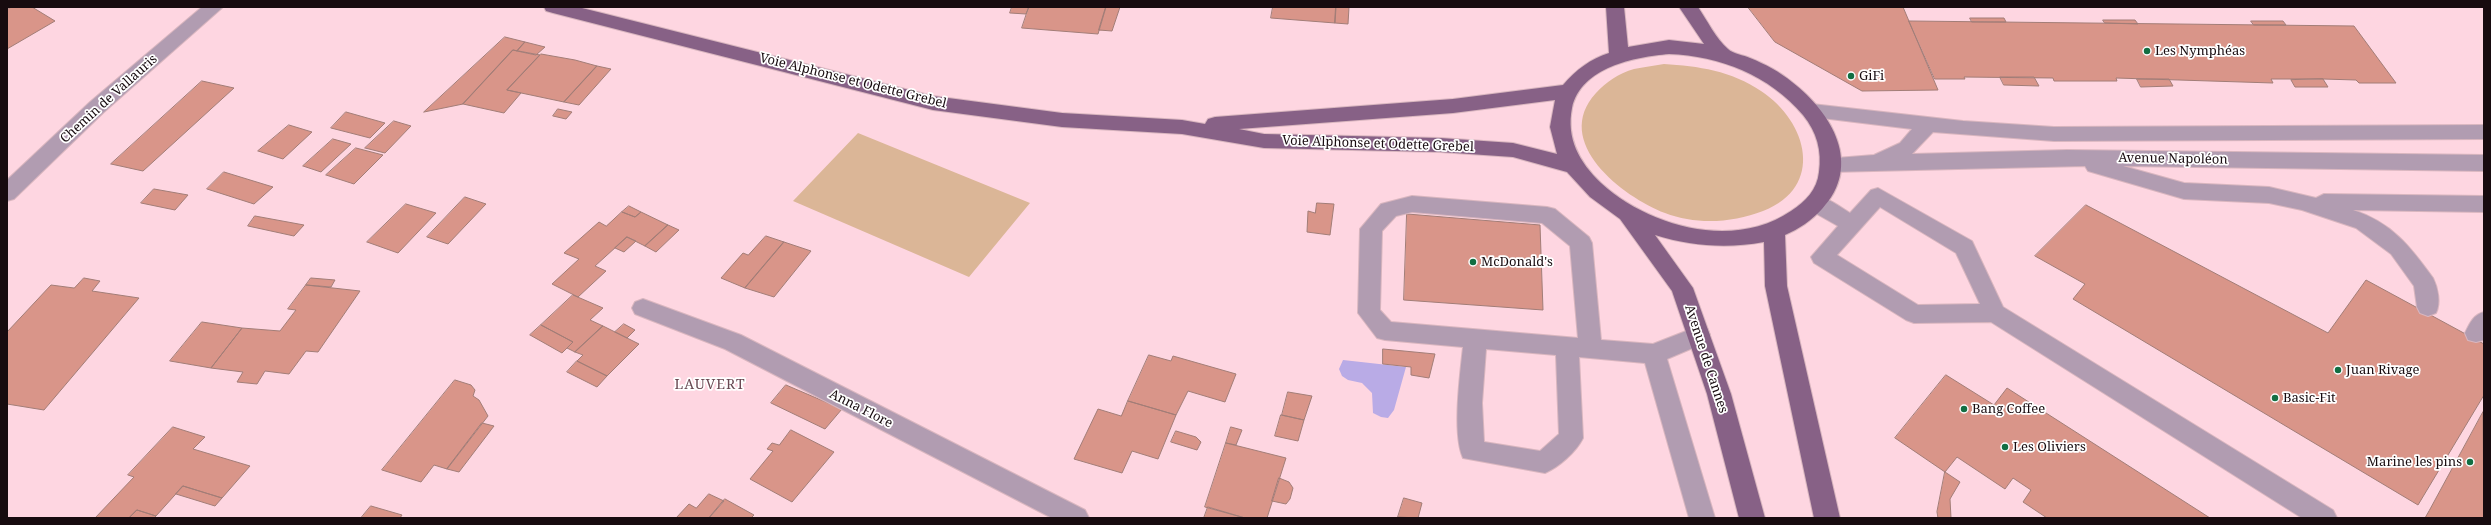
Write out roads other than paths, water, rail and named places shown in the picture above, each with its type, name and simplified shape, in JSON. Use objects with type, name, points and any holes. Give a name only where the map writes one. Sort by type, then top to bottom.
[{"type":"main road","name":"Voie Alphonse et Odette Grebel","points":[[553,7],[933,102],[1062,120],[1182,127],[1264,141],[1440,145],[1513,150],[1573,166]]},
{"type":"main road","points":[[1614,7],[1620,55]]},
{"type":"main road","points":[[1688,7],[1721,54]]},
{"type":"main road","points":[[1669,47],[1695,49],[1721,54],[1757,68],[1788,87],[1812,112],[1826,137],[1831,164],[1827,184],[1816,203],[1798,219],[1774,231],[1740,238],[1702,238],[1664,230],[1628,215],[1596,192],[1573,166],[1563,146],[1560,126],[1562,108],[1570,91],[1582,76],[1599,64],[1620,55],[1643,49],[1669,47]]},
{"type":"main road","name":"Voie Alphonse et Odette Grebel","points":[[1182,127],[1453,106],[1570,91]]},
{"type":"main road","name":"Avenue de Cannes","points":[[1628,215],[1682,288],[1719,394],[1752,518]]},
{"type":"main road","points":[[1774,231],[1776,286],[1827,518]]},
{"type":"street","name":"Chemin de Vallauris","points":[[7,193],[97,107],[214,7]]},
{"type":"street","name":"Avenue Napoléon","points":[[1812,112],[1928,124],[2054,134],[2484,132]]},
{"type":"street","name":"Avenue Napoléon","points":[[1874,163],[1907,148],[1928,124]]},
{"type":"street","name":"Avenue Napoléon","points":[[2451,132],[2478,163]]},
{"type":"street","name":"Avenue Napoléon","points":[[1831,164],[2067,158],[2478,163]]},
{"type":"street","points":[[2067,158],[2184,191],[2268,195],[2303,202],[2364,222],[2399,248],[2425,284],[2428,307]]},
{"type":"street","points":[[1996,313],[1914,314],[1822,257],[1878,196],[1964,247],[1996,313],[2324,518]]},
{"type":"street","points":[[2303,202],[2484,204]]},
{"type":"street","points":[[1816,203],[1852,224]]},
{"type":"street","points":[[1590,348],[1580,243],[1547,215],[1412,204],[1389,210],[1371,229],[1369,313],[1385,330],[1654,354],[1699,335]]},
{"type":"street","name":"Anna Flore","points":[[643,308],[733,342],[1076,518]]},
{"type":"street","points":[[1474,338],[1470,403],[1472,452],[1545,462],[1572,438],[1567,346]]},
{"type":"street","points":[[1654,354],[1702,518]]},
{"type":"place","name":"Les Nymphéas","points":[[2147,51]]},
{"type":"place","name":"GiFi","points":[[1851,76]]},
{"type":"place","name":"McDonald's","points":[[1473,262]]},
{"type":"place","name":"Juan Rivage","points":[[2338,370]]},
{"type":"place","name":"Basic-Fit","points":[[2275,398]]},
{"type":"place","name":"Bang Coffee","points":[[1964,409]]},
{"type":"place","name":"Les Oliviers","points":[[2005,447]]},
{"type":"place","name":"Marine les pins","points":[[2470,462]]},
{"type":"district","name":"LAUVERT","points":[[710,385]]}]
